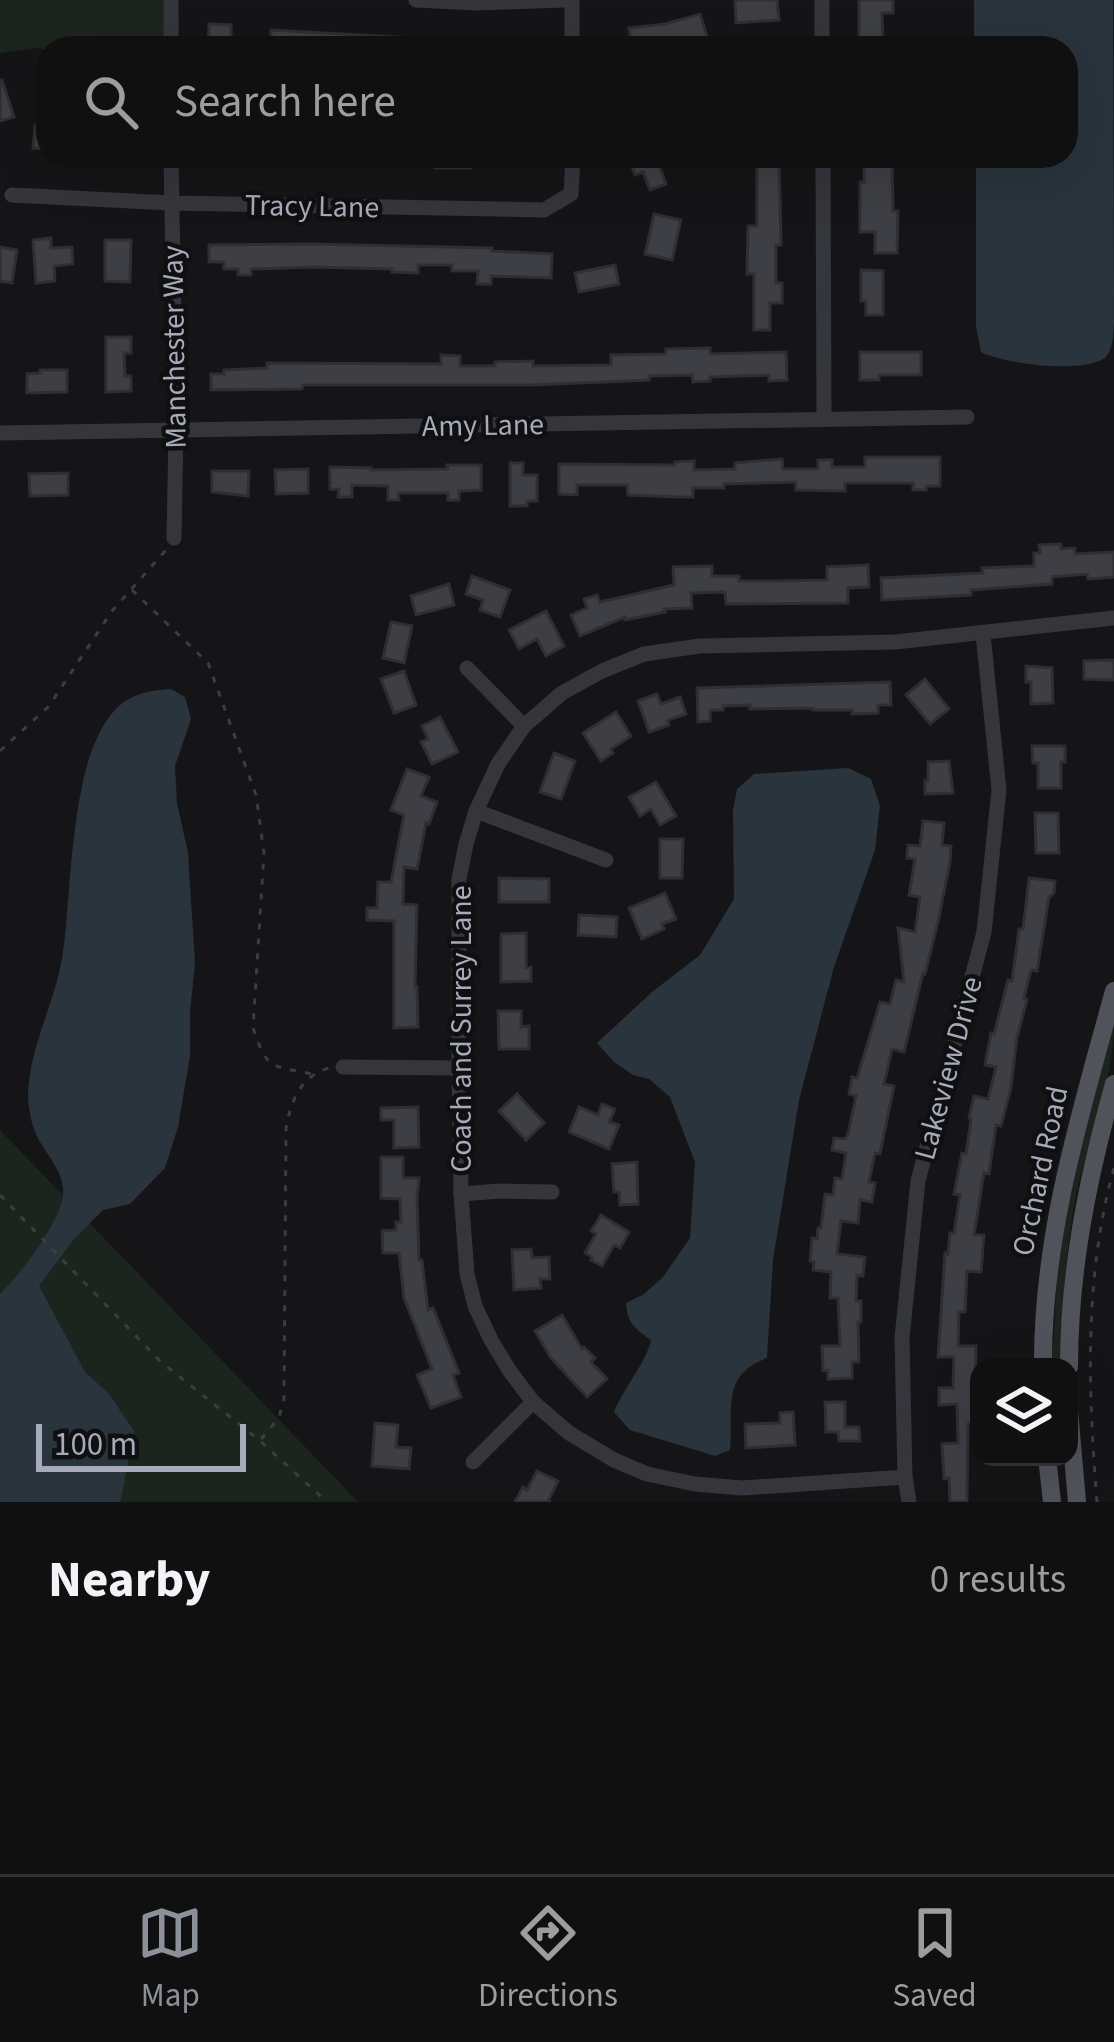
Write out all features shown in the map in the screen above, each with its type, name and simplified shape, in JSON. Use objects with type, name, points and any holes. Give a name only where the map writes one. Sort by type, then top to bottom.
[{"type":"main road","name":"Orchard Road","points":[[1043,1358],[1055,1220],[1114,991]]},
{"type":"main road","name":"Orchard Road","points":[[1069,1358],[1083,1215],[1114,1084]]},
{"type":"main road","points":[[1048,1466],[1052,1502]]},
{"type":"main road","points":[[1074,1466],[1078,1502]]},
{"type":"street","points":[[171,0],[171,36]]},
{"type":"street","points":[[416,0],[563,0]]},
{"type":"street","points":[[572,0],[572,36]]},
{"type":"street","points":[[822,0],[822,36]]},
{"type":"street","name":"Manchester Way","points":[[171,168],[175,538]]},
{"type":"street","name":"Tracy Lane","points":[[11,195],[544,210],[571,194],[572,168]]},
{"type":"street","points":[[823,168],[824,419]]},
{"type":"street","name":"Amy Lane","points":[[0,433],[967,417]]},
{"type":"street","name":"Coach and Surrey Lane","points":[[905,1477],[742,1488],[694,1484],[647,1474],[614,1460],[533,1402],[491,1340],[467,1274],[460,1194],[459,1068],[459,879],[466,844],[498,764],[524,725],[562,693],[644,654],[700,646],[895,642],[1114,618]]},
{"type":"street","name":"Lakeview Drive","points":[[909,1502],[902,1338],[918,1181],[984,932],[996,814],[998,790],[983,634]]},
{"type":"street","points":[[467,668],[524,725]]},
{"type":"street","points":[[476,811],[606,860]]},
{"type":"street","points":[[343,1067],[459,1068]]},
{"type":"street","points":[[460,1194],[552,1192]]},
{"type":"street","points":[[473,1462],[533,1402]]},
{"type":"path","points":[[0,751],[49,706],[112,611],[175,538]]},
{"type":"path","points":[[132,590],[208,663],[256,795],[264,841],[254,1028],[260,1046],[277,1069],[312,1074],[343,1067]]},
{"type":"path","points":[[259,1440],[280,1418],[284,1397],[286,1128],[293,1099],[312,1074]]},
{"type":"path","points":[[1097,1502],[1090,1341],[1102,1224],[1114,1168]]},
{"type":"path","points":[[0,1195],[160,1361],[327,1502]]},
{"type":"shaded area","points":[[0,0],[165,0],[165,36],[36,36],[36,48],[0,53]]},
{"type":"shaded area","points":[[974,0],[1113,0],[1114,322],[1110,350],[1094,363],[1043,366],[981,352],[976,327],[976,168],[1078,168],[1078,36],[974,36]]},
{"type":"shaded area","points":[[171,689],[185,697],[191,719],[175,766],[188,853],[195,963],[190,1056],[178,1127],[165,1168],[130,1204],[103,1210],[39,1286],[85,1372],[109,1394],[134,1431],[121,1499],[0,1502],[0,1294],[47,1234],[63,1195],[57,1169],[37,1137],[28,1093],[62,959],[83,782],[107,719],[132,697]]},
{"type":"shaded area","points":[[848,768],[871,779],[880,806],[875,850],[834,967],[799,1100],[773,1260],[767,1358],[752,1365],[736,1384],[730,1450],[715,1456],[630,1430],[614,1412],[651,1340],[633,1325],[626,1303],[663,1277],[690,1238],[695,1162],[670,1097],[649,1079],[614,1062],[597,1043],[700,955],[734,899],[737,789],[754,774]]},
{"type":"shaded area","points":[[1114,1021],[1110,1067],[1072,1222],[1060,1358],[1053,1358],[1058,1262],[1073,1173]]},
{"type":"shaded area","points":[[0,1130],[340,1483],[358,1502],[0,1502]]},
{"type":"building","points":[[735,0],[777,0],[779,20],[736,23]]},
{"type":"building","points":[[859,0],[893,0],[893,13],[882,13],[883,36],[859,36]]},
{"type":"building","points":[[700,14],[707,36],[630,36],[629,28]]},
{"type":"building","points":[[209,24],[231,25],[231,36],[208,36]]},
{"type":"building","points":[[271,30],[378,36],[271,36]]},
{"type":"building","points":[[0,80],[14,117],[0,121]]},
{"type":"building","points":[[633,168],[660,168],[666,184],[650,190],[643,172],[635,175]]},
{"type":"building","points":[[757,168],[779,168],[781,245],[776,245],[776,283],[782,283],[782,303],[770,303],[770,330],[754,330],[754,274],[747,274],[748,226],[757,226]]},
{"type":"building","points":[[864,168],[892,168],[897,253],[875,253],[875,232],[860,232],[860,182],[864,182]]},
{"type":"building","points":[[654,214],[681,220],[672,260],[645,254]]},
{"type":"building","points":[[51,238],[51,248],[72,247],[73,264],[54,266],[55,281],[36,283],[33,240]]},
{"type":"building","points":[[105,240],[131,240],[130,282],[105,281]]},
{"type":"building","points":[[313,244],[552,254],[551,278],[491,276],[491,284],[477,284],[478,271],[452,271],[452,265],[418,265],[418,273],[313,267],[251,269],[251,275],[238,275],[238,269],[224,269],[224,262],[209,262],[209,245]]},
{"type":"building","points":[[0,247],[17,250],[12,283],[0,281]]},
{"type":"building","points":[[615,265],[619,284],[579,292],[575,273]]},
{"type":"building","points":[[861,270],[883,271],[883,315],[866,315]]},
{"type":"building","points":[[106,337],[131,337],[131,353],[124,353],[131,391],[106,392]]},
{"type":"building","points":[[710,348],[710,354],[786,352],[787,380],[769,381],[769,375],[693,382],[692,375],[533,385],[211,390],[211,374],[267,368],[267,363],[441,364],[441,355],[460,356],[460,366],[533,361],[533,366],[611,365],[611,355]]},
{"type":"building","points":[[860,352],[921,352],[921,375],[860,380]]},
{"type":"building","points":[[67,370],[67,392],[27,393],[27,374]]},
{"type":"building","points":[[865,457],[940,457],[940,486],[913,490],[913,483],[845,483],[845,491],[796,490],[796,482],[724,484],[724,488],[693,488],[693,497],[679,497],[628,495],[627,485],[577,485],[577,495],[559,494],[559,464],[694,461],[694,470],[735,469],[735,463],[782,459],[783,469],[818,469],[818,460],[832,460],[832,467],[865,467]]},
{"type":"building","points":[[510,463],[523,463],[523,475],[537,475],[537,501],[510,506]]},
{"type":"building","points":[[447,465],[481,465],[481,490],[459,491],[459,500],[448,500],[448,493],[398,493],[399,500],[388,500],[388,486],[352,485],[352,497],[338,497],[339,489],[330,489],[330,467],[448,469]]},
{"type":"building","points":[[308,469],[308,493],[276,494],[275,470]]},
{"type":"building","points":[[212,471],[249,471],[248,496],[212,492]]},
{"type":"building","points":[[68,473],[68,495],[30,496],[29,474]]},
{"type":"building","points":[[1061,544],[1061,549],[1075,548],[1075,554],[1114,552],[1114,577],[1052,577],[1052,584],[971,590],[971,595],[882,600],[881,578],[1034,566],[1039,545]]},
{"type":"building","points":[[868,565],[869,587],[848,588],[848,603],[726,604],[725,592],[691,593],[692,608],[625,617],[580,636],[571,615],[587,608],[584,599],[597,595],[600,602],[674,585],[673,567],[712,566],[712,576],[775,581],[827,580],[827,567]]},
{"type":"building","points":[[472,576],[510,590],[500,617],[480,610],[483,600],[466,594]]},
{"type":"building","points":[[449,584],[454,605],[416,615],[411,596]]},
{"type":"building","points":[[546,611],[564,646],[546,656],[537,639],[519,649],[509,630]]},
{"type":"building","points":[[391,622],[412,626],[404,663],[383,658]]},
{"type":"building","points":[[1114,660],[1114,680],[1084,679],[1084,661]]},
{"type":"building","points":[[1026,666],[1052,668],[1053,703],[1031,704]]},
{"type":"building","points":[[404,671],[416,705],[394,713],[381,679]]},
{"type":"building","points":[[925,679],[949,709],[930,724],[906,695]]},
{"type":"building","points":[[890,682],[891,705],[878,705],[878,713],[723,706],[723,710],[710,710],[710,721],[698,722],[697,688]]},
{"type":"building","points":[[657,694],[661,704],[680,697],[686,714],[649,732],[638,701]]},
{"type":"building","points":[[616,712],[631,736],[601,761],[583,733]]},
{"type":"building","points":[[440,717],[458,752],[432,764],[421,742],[428,739],[422,726]]},
{"type":"building","points":[[1032,746],[1065,746],[1061,788],[1038,788]]},
{"type":"building","points":[[554,753],[575,761],[561,799],[540,792]]},
{"type":"building","points":[[949,761],[953,793],[925,794],[928,762]]},
{"type":"building","points":[[407,769],[429,777],[421,796],[437,802],[426,823],[417,869],[404,867],[403,904],[417,905],[418,1027],[394,1028],[394,921],[367,920],[367,908],[377,908],[378,882],[391,882],[404,815],[391,810]]},
{"type":"building","points":[[656,782],[676,816],[660,825],[651,809],[640,816],[629,797]]},
{"type":"building","points":[[1035,813],[1058,813],[1059,853],[1036,853]]},
{"type":"building","points":[[923,821],[944,823],[942,845],[951,846],[950,862],[904,1052],[892,1049],[884,1084],[894,1086],[869,1182],[875,1183],[872,1202],[860,1200],[858,1223],[841,1221],[837,1254],[865,1257],[863,1276],[857,1275],[859,1362],[852,1362],[852,1378],[828,1379],[822,1346],[840,1346],[838,1298],[830,1298],[831,1272],[813,1270],[812,1238],[817,1239],[821,1228],[825,1194],[833,1195],[835,1178],[842,1179],[846,1153],[832,1150],[834,1138],[845,1139],[848,1134],[856,1096],[849,1094],[852,1077],[857,1078],[880,1002],[890,1004],[896,980],[904,982],[898,928],[915,932],[920,897],[909,895],[915,859],[907,858],[908,845],[920,846]]},
{"type":"building","points":[[660,839],[683,839],[682,878],[660,878]]},
{"type":"building","points":[[499,878],[549,879],[549,902],[499,902]]},
{"type":"building","points":[[1029,878],[1055,881],[1037,971],[1031,970],[1024,998],[1011,1087],[1001,1126],[996,1125],[989,1174],[984,1173],[974,1235],[984,1235],[981,1272],[967,1271],[965,1312],[959,1312],[958,1346],[976,1346],[976,1358],[970,1358],[967,1502],[950,1502],[942,1444],[958,1443],[957,1404],[939,1405],[939,1388],[953,1388],[954,1357],[938,1357],[945,1253],[950,1233],[954,1233],[960,1195],[954,1194],[962,1153],[966,1154],[974,1096],[988,1099],[996,1067],[985,1065],[991,1033],[1008,980],[1012,981],[1019,929],[1023,929]]},
{"type":"building","points":[[665,893],[676,919],[642,939],[629,908]]},
{"type":"building","points":[[579,915],[617,917],[616,937],[578,935]]},
{"type":"building","points":[[526,933],[526,968],[531,967],[531,981],[501,982],[501,934]]},
{"type":"building","points":[[498,1011],[521,1011],[521,1027],[529,1026],[529,1049],[499,1049]]},
{"type":"building","points":[[517,1094],[544,1123],[526,1140],[499,1111]]},
{"type":"building","points":[[602,1104],[615,1109],[609,1122],[619,1125],[609,1149],[569,1132],[579,1107],[598,1115]]},
{"type":"building","points":[[418,1107],[419,1147],[394,1148],[394,1120],[381,1120],[381,1108]]},
{"type":"building","points":[[381,1157],[403,1157],[403,1178],[419,1178],[419,1260],[428,1310],[433,1308],[459,1373],[453,1375],[461,1397],[431,1408],[417,1375],[432,1369],[404,1298],[399,1253],[383,1253],[382,1231],[396,1230],[396,1222],[401,1222],[400,1199],[381,1198]]},
{"type":"building","points":[[637,1162],[638,1204],[620,1205],[612,1164]]},
{"type":"building","points":[[601,1215],[629,1232],[620,1248],[614,1245],[602,1266],[585,1253]]},
{"type":"building","points":[[531,1249],[532,1258],[549,1257],[550,1279],[540,1279],[541,1288],[514,1290],[512,1250]]},
{"type":"building","points":[[562,1315],[607,1379],[587,1397],[551,1358],[535,1331]]},
{"type":"building","points":[[825,1402],[845,1402],[845,1427],[859,1427],[860,1441],[839,1441],[838,1432],[826,1432]]},
{"type":"building","points":[[793,1412],[795,1445],[746,1448],[745,1424],[780,1423],[780,1413]]},
{"type":"building","points":[[375,1423],[398,1425],[396,1447],[411,1448],[409,1469],[372,1466]]},
{"type":"building","points":[[537,1471],[558,1481],[551,1502],[515,1502],[523,1487],[527,1490]]}]
